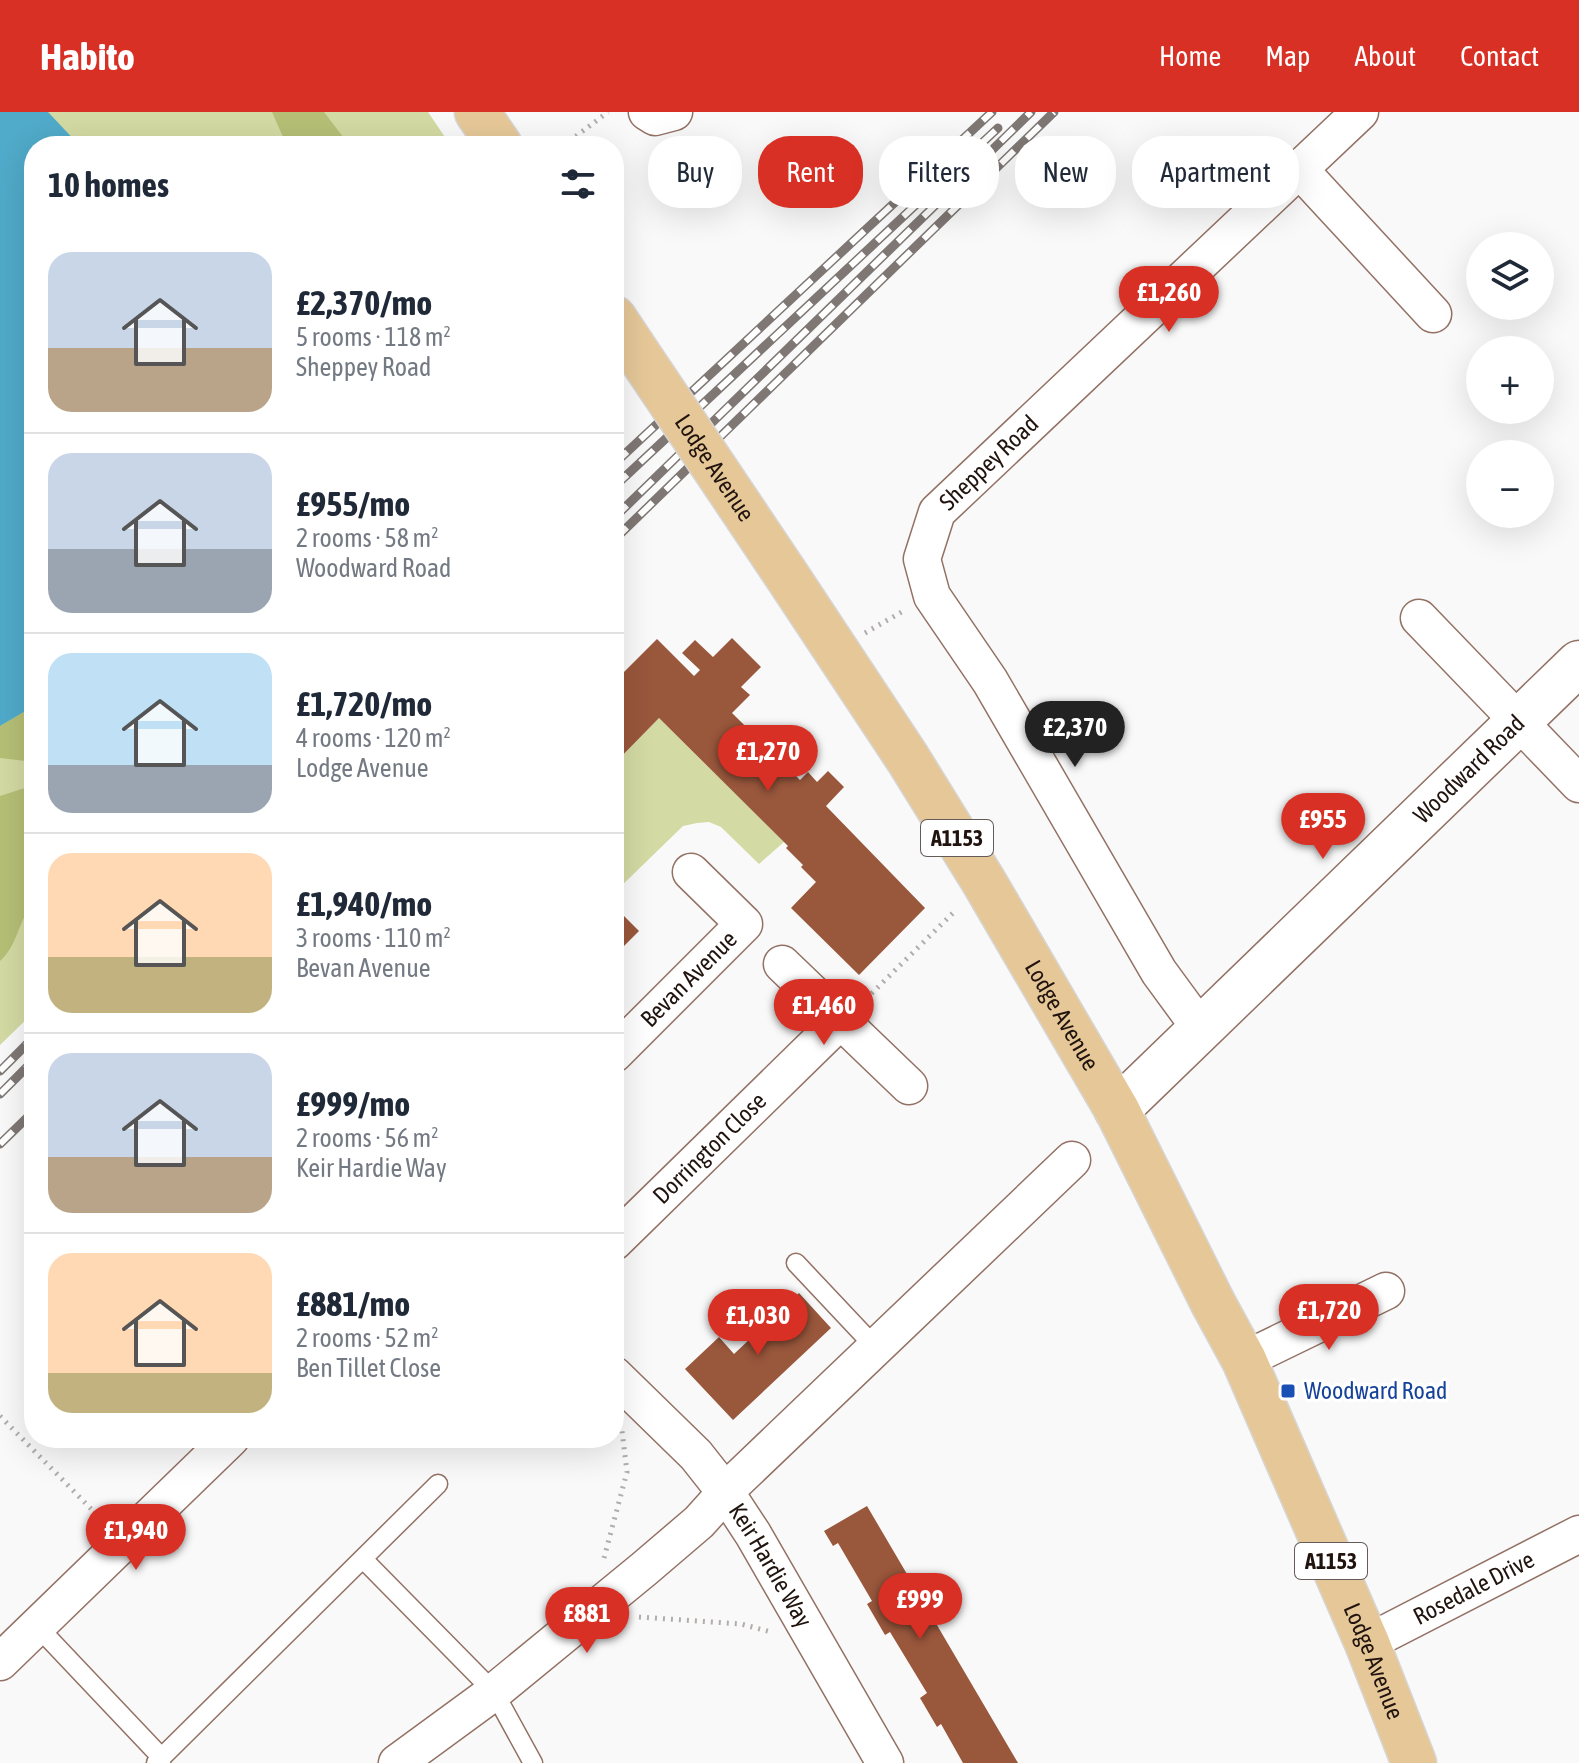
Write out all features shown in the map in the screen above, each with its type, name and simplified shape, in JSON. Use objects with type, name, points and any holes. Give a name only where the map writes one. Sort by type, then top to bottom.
[{"type":"main road","points":[[477,112],[493,136]]},
{"type":"main road","name":"Lodge Avenue","points":[[624,333],[908,759],[1117,1110],[1244,1360],[1367,1643],[1414,1763]]},
{"type":"street","points":[[647,112],[655,117],[674,112]]},
{"type":"street","name":"Sheppey Road","points":[[1299,169],[1360,112]]},
{"type":"street","points":[[1299,169],[1433,314]]},
{"type":"street","name":"Sheppey Road","points":[[1200,1028],[1159,972],[990,681],[932,596],[922,559],[937,512],[1258,208]]},
{"type":"street","points":[[1419,618],[1579,784]]},
{"type":"street","name":"Woodward Road","points":[[1117,1110],[1579,663]]},
{"type":"street","name":"Bevan Avenue","points":[[624,1044],[744,924],[691,872]]},
{"type":"street","points":[[782,964],[850,1008],[909,1086]]},
{"type":"street","name":"Dorrington Close","points":[[624,1232],[850,1008]]},
{"type":"street","name":"Keir Hardie Way","points":[[885,1763],[753,1534],[726,1493],[1072,1160]]},
{"type":"street","points":[[1244,1360],[1386,1291]]},
{"type":"street","points":[[397,1763],[494,1692],[605,1601],[699,1522],[726,1493],[696,1455],[624,1385]]},
{"type":"street","points":[[0,1662],[221,1448]]},
{"type":"street","name":"Rosedale Drive","points":[[1367,1643],[1579,1534]]},
{"type":"lane","points":[[796,1263],[876,1348]]},
{"type":"lane","points":[[37,1626],[159,1761],[438,1484]]},
{"type":"lane","points":[[363,1559],[494,1692],[533,1763]]},
{"type":"path","points":[[576,136],[608,112]]},
{"type":"path","points":[[875,626],[916,603]]},
{"type":"path","points":[[850,1008],[871,994],[956,910]]},
{"type":"path","points":[[0,1416],[24,1441]]},
{"type":"path","points":[[624,1444],[627,1472],[596,1588],[605,1601],[623,1616],[741,1624],[778,1634]]},
{"type":"path","points":[[31,1448],[123,1542]]},
{"type":"green space","points":[[0,112],[428,112],[444,136],[24,136],[24,1022],[0,1045]]},
{"type":"green space","points":[[272,112],[324,112],[342,136],[283,136]]},
{"type":"green space","points":[[24,712],[24,761],[0,758],[0,726]]},
{"type":"green space","points":[[659,718],[784,842],[759,864],[721,827],[709,822],[683,826],[624,883],[624,754]]},
{"type":"green space","points":[[24,788],[24,917],[11,948],[0,961],[0,796]]},
{"type":"water","points":[[0,112],[48,112],[71,136],[24,136],[24,712],[0,726]]},
{"type":"building","points":[[732,638],[761,667],[741,687],[750,695],[732,713],[800,780],[808,772],[817,782],[828,771],[844,787],[826,806],[925,908],[859,975],[791,908],[816,882],[801,867],[803,865],[786,848],[788,846],[659,718],[624,754],[624,672],[657,639],[694,676],[700,670],[682,653],[695,640],[713,657]]},
{"type":"building","points":[[624,916],[639,931],[624,946]]},
{"type":"building","points":[[799,1293],[831,1328],[733,1420],[685,1369],[719,1337],[734,1354]]},
{"type":"building","points":[[867,1506],[1018,1763],[963,1763],[941,1724],[937,1727],[920,1698],[927,1693],[890,1632],[885,1635],[867,1604],[872,1601],[838,1543],[833,1546],[824,1531]]},
{"type":"railway","points":[[624,455],[992,112]]},
{"type":"railway","points":[[624,508],[1031,112]]},
{"type":"railway","points":[[624,530],[1054,112]]},
{"type":"railway","points":[[624,478],[998,128]]},
{"type":"railway","points":[[0,1071],[24,1047]]},
{"type":"railway","points":[[0,1094],[24,1070]]},
{"type":"railway","points":[[0,1144],[24,1121]]},
{"type":"place","name":"Woodward Road","points":[[1288,1391]]}]
